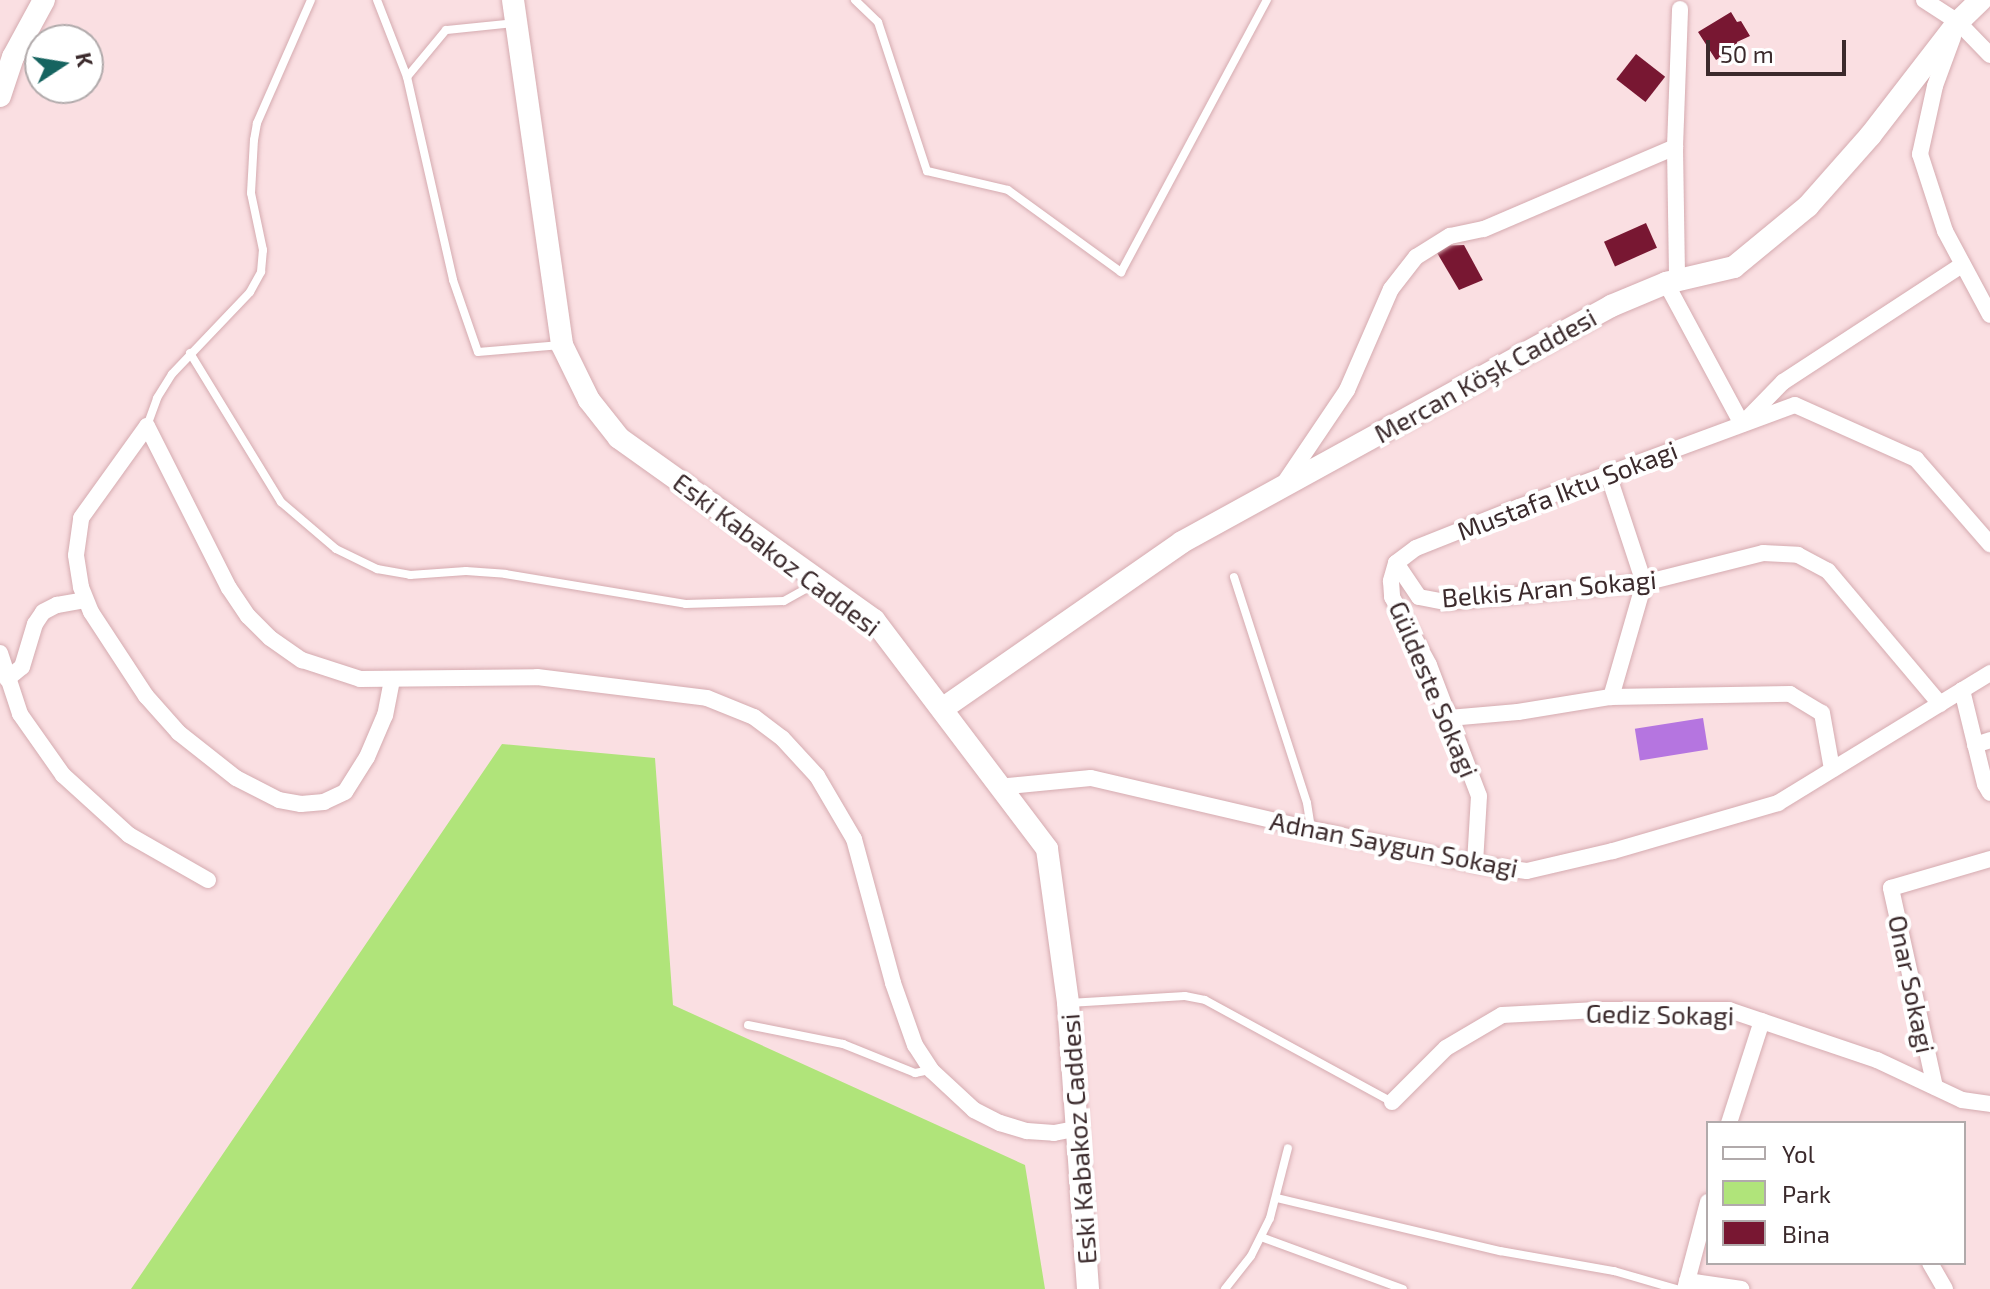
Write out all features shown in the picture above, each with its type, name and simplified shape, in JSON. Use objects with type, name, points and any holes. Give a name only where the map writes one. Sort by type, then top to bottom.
[{"type":"street","points":[[0,96],[13,57],[44,0]]},
{"type":"street","points":[[1924,0],[1958,22],[1990,55]]},
{"type":"street","name":"Mercan Köşk Caddesi","points":[[942,709],[1182,542],[1611,306],[1672,281],[1734,267],[1808,206],[1870,136],[1958,22],[1981,0]]},
{"type":"street","points":[[1680,9],[1672,281],[1742,424]]},
{"type":"street","name":"Eski Kabakoz Caddesi","points":[[515,11],[562,345],[589,400],[619,438],[874,620],[1047,849],[1068,1003],[1088,1289]]},
{"type":"street","points":[[1958,22],[1935,86],[1920,154],[1945,231],[1990,315]]},
{"type":"street","points":[[1276,493],[1347,390],[1391,289],[1416,257],[1450,236],[1484,229],[1675,147]]},
{"type":"street","name":"Mustafa Iktu Sokagi","points":[[1742,424],[1783,382],[1962,265]]},
{"type":"street","name":"Mustafa Iktu Sokagi","points":[[1396,563],[1416,548],[1795,405],[1916,459],[1990,544]]},
{"type":"street","points":[[392,680],[377,737],[345,792],[324,802],[289,803],[236,778],[179,733],[146,696],[85,600],[76,555],[81,518],[147,426],[229,588],[248,616],[270,638],[302,660],[360,679],[537,677],[707,698],[754,717],[800,755],[841,814],[863,865],[893,983],[915,1045],[931,1070],[974,1110],[1000,1123],[1027,1131],[1054,1133],[1075,1129]]},
{"type":"street","points":[[1608,474],[1644,583],[1611,697]]},
{"type":"street","name":"Belkis Aran Sokagi","points":[[1396,563],[1419,597],[1445,602],[1644,583],[1763,553],[1798,555],[1828,571],[1940,704]]},
{"type":"street","name":"Güldeste Sokagi","points":[[1396,563],[1391,581],[1392,597],[1429,665],[1479,796],[1475,864]]},
{"type":"street","points":[[7,679],[22,667],[35,624],[43,612],[57,605],[85,600]]},
{"type":"street","points":[[0,653],[20,714],[43,753],[84,796],[154,852],[208,880]]},
{"type":"street","name":"Adnan Saygun Sokagi","points":[[998,787],[1091,778],[1475,864],[1527,871],[1613,851],[1778,803],[1990,673]]},
{"type":"street","points":[[1962,690],[1982,742],[1990,793]]},
{"type":"street","points":[[1449,718],[1611,697],[1790,694],[1822,713],[1832,769]]},
{"type":"street","name":"Onar Sokagi","points":[[1935,1087],[1891,888],[1990,859]]},
{"type":"street","name":"Gediz Sokagi","points":[[1392,1102],[1446,1048],[1502,1015],[1597,1010],[1729,1010],[1877,1060],[1962,1100],[1990,1104]]},
{"type":"street","points":[[1730,1121],[1762,1021]]},
{"type":"street","points":[[1706,1209],[1683,1286],[1741,1289]]},
{"type":"street","points":[[1931,1265],[1945,1289]]},
{"type":"lane","points":[[147,426],[164,386],[190,353],[250,292],[261,272],[263,250],[251,193],[257,123],[311,0]]},
{"type":"lane","points":[[377,0],[407,77],[453,280],[478,352],[562,345]]},
{"type":"lane","points":[[855,0],[878,22],[927,171],[1008,190],[1121,272],[1267,0]]},
{"type":"lane","points":[[407,77],[446,30],[515,11]]},
{"type":"lane","points":[[190,353],[281,502],[336,549],[377,569],[410,575],[466,571],[505,574],[686,604],[784,601],[805,592],[819,579]]},
{"type":"lane","points":[[1234,577],[1307,803],[1311,829]]},
{"type":"lane","points":[[1068,1003],[1185,996],[1205,1000],[1392,1102]]},
{"type":"lane","points":[[748,1025],[843,1044],[915,1073],[931,1070]]},
{"type":"lane","points":[[1225,1289],[1261,1237],[1277,1198],[1288,1148]]},
{"type":"lane","points":[[1277,1198],[1500,1251],[1683,1286]]},
{"type":"lane","points":[[1261,1237],[1403,1289]]},
{"type":"green space","points":[[502,744],[655,758],[673,1005],[1025,1165],[1045,1289],[131,1289]]},
{"type":"shaded area","points":[[1703,718],[1708,750],[1640,760],[1635,729]]},
{"type":"building","points":[[1731,12],[1750,36],[1737,42],[1738,48],[1716,60],[1698,32]]},
{"type":"building","points":[[1636,54],[1665,77],[1645,102],[1616,79]]},
{"type":"building","points":[[1646,223],[1657,248],[1615,266],[1604,242]]},
{"type":"building","points":[[1464,245],[1483,280],[1459,290],[1433,246]]}]
